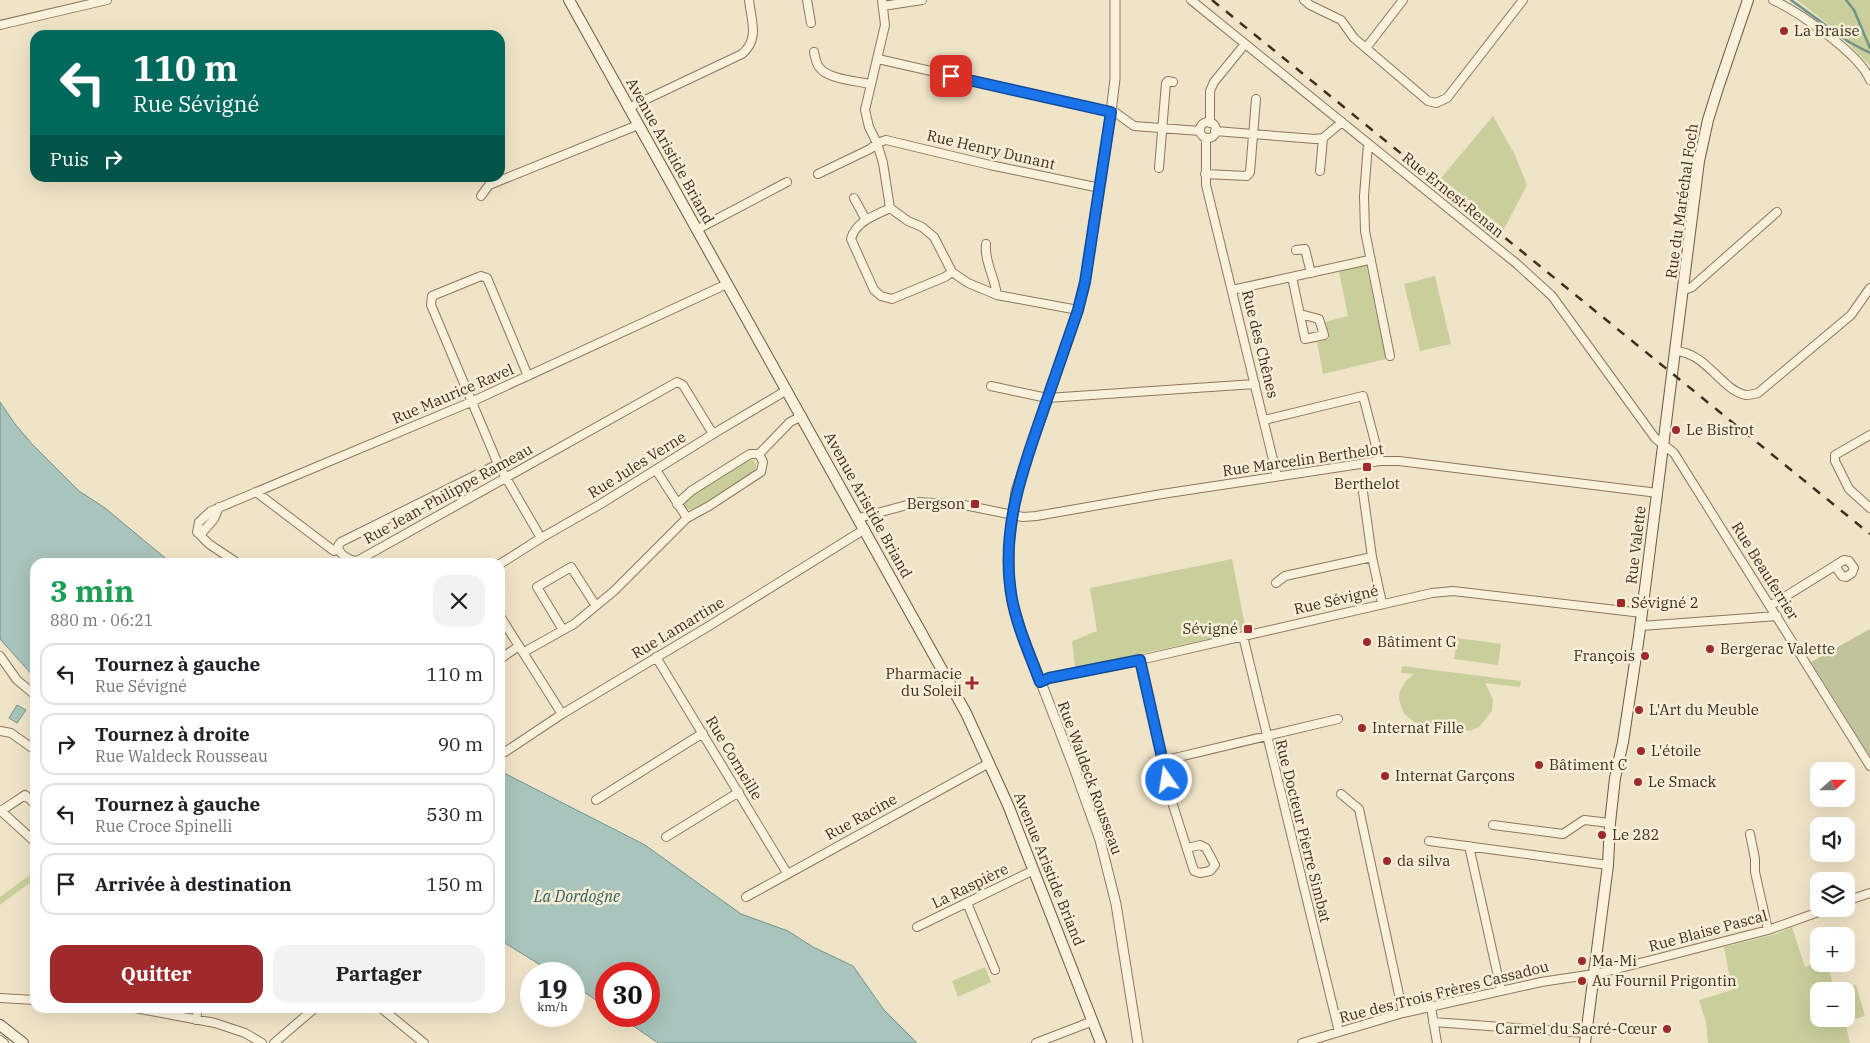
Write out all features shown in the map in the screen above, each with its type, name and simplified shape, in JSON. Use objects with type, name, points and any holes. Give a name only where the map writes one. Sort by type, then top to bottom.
[{"type":"main road","name":"Avenue Aristide Briand","points":[[569,0],[966,713],[1008,804],[1101,1043]]},
{"type":"main road","name":"Rue du Maréchal Foch","points":[[1676,351],[1702,146],[1718,88],[1748,0]]},
{"type":"main road","name":"Rue Valette","points":[[1586,1038],[1608,865],[1610,823],[1641,626],[1676,351]]},
{"type":"main road","name":"Rue Valette","points":[[1610,844],[1616,825],[1623,778],[1623,742]]},
{"type":"main road","points":[[0,1026],[23,1043]]},
{"type":"street","points":[[0,25],[107,0]]},
{"type":"street","points":[[628,108],[742,54],[750,47],[754,38],[748,0]]},
{"type":"street","points":[[807,0],[811,23]]},
{"type":"street","points":[[919,0],[883,3],[885,25],[865,110],[869,127],[877,143],[883,163],[890,208],[908,221],[922,227],[934,237],[952,272],[968,283],[997,296],[1078,310]]},
{"type":"street","name":"Rue Waldeck Rousseau","points":[[1115,0],[1115,79],[1085,282],[1078,310],[1016,491],[1008,546],[1012,600],[1021,631],[1100,840],[1116,904],[1138,1043]]},
{"type":"street","name":"Rue Ernest Renan","points":[[1190,0],[1524,270],[1552,296],[1655,438],[1664,445]]},
{"type":"street","points":[[1304,0],[1310,5],[1341,20],[1354,38],[1428,101],[1436,103],[1443,101],[1523,0]]},
{"type":"street","points":[[1366,48],[1404,0]]},
{"type":"street","points":[[1773,0],[1790,9],[1853,57],[1863,66],[1870,80]]},
{"type":"street","points":[[1215,131],[1210,123],[1208,107],[1210,91],[1214,82],[1245,44]]},
{"type":"street","points":[[814,52],[817,65],[822,72],[829,76],[870,84]]},
{"type":"street","points":[[878,59],[1116,113],[1134,126],[1200,130]]},
{"type":"street","points":[[1159,168],[1166,83],[1168,81],[1173,82]]},
{"type":"street","points":[[1205,174],[1247,176],[1250,172],[1256,99]]},
{"type":"street","points":[[1215,131],[1315,139],[1323,138],[1342,122]]},
{"type":"street","points":[[1200,130],[1203,124],[1210,123]]},
{"type":"street","points":[[505,178],[638,125]]},
{"type":"street","points":[[1200,130],[1206,138],[1211,137],[1215,131]]},
{"type":"street","name":"Rue des Chênes","points":[[1206,138],[1206,185],[1277,476]]},
{"type":"street","points":[[1320,171],[1323,138]]},
{"type":"street","name":"Rue Henry Dunant","points":[[877,143],[886,140],[990,165],[1100,188]]},
{"type":"street","points":[[818,174],[870,149],[877,143]]},
{"type":"street","points":[[1368,144],[1364,196],[1365,231],[1390,356]]},
{"type":"street","points":[[481,196],[489,184],[494,182]]},
{"type":"street","points":[[696,230],[787,182]]},
{"type":"street","points":[[854,198],[866,220]]},
{"type":"street","points":[[890,208],[866,220],[854,231],[851,239],[874,290],[881,296],[892,299],[945,277],[952,272]]},
{"type":"street","points":[[1684,290],[1692,286],[1777,212]]},
{"type":"street","points":[[986,244],[985,252],[996,286],[997,296]]},
{"type":"street","points":[[1296,250],[1305,248],[1311,273]]},
{"type":"street","points":[[1232,290],[1370,260]]},
{"type":"street","points":[[528,376],[487,278],[481,276],[432,296],[431,304],[498,464],[541,538]]},
{"type":"street","points":[[1292,277],[1300,314]]},
{"type":"street","name":"Rue Maurice Ravel","points":[[230,558],[209,544],[199,533],[199,522],[211,511],[471,402],[727,284]]},
{"type":"street","points":[[1676,351],[1690,354],[1737,392],[1747,395],[1758,393],[1851,315],[1870,288]]},
{"type":"street","name":"Rue Jean-Philippe Rameau","points":[[364,558],[677,382],[683,385],[713,434]]},
{"type":"street","points":[[991,386],[1047,398],[1255,384]]},
{"type":"street","name":"Rue Jules Verne","points":[[505,561],[787,390]]},
{"type":"street","points":[[1264,420],[1363,396],[1380,461]]},
{"type":"street","points":[[677,504],[691,491],[750,454],[759,454],[790,422],[802,416]]},
{"type":"street","points":[[1870,434],[1835,455],[1835,461],[1849,489],[1870,508]]},
{"type":"street","name":"Rue Beauferrier","points":[[1664,445],[1674,452],[1870,766]]},
{"type":"street","points":[[505,656],[574,624],[614,591],[687,518],[761,472],[763,462],[759,454]]},
{"type":"street","name":"Rue Marcelin Berthelot","points":[[858,518],[918,502],[964,505],[1023,517],[1036,516],[1380,461],[1399,461],[1658,492]]},
{"type":"street","name":"Rue Jean-Philippe Rameau","points":[[348,558],[341,554],[338,549],[341,542],[498,464]]},
{"type":"street","points":[[656,470],[687,518]]},
{"type":"street","points":[[256,492],[334,551],[338,549]]},
{"type":"street","points":[[1363,492],[1372,557],[1382,603]]},
{"type":"street","name":"Rue Lamartine","points":[[505,752],[562,714],[717,622],[865,529]]},
{"type":"street","points":[[1276,583],[1285,576],[1372,557]]},
{"type":"street","points":[[1770,606],[1835,566]]},
{"type":"street","points":[[563,630],[537,587],[571,567],[596,606]]},
{"type":"street","name":"Rue Sévigné","points":[[1040,682],[1049,678],[1140,660],[1432,593],[1453,591],[1642,613]]},
{"type":"street","points":[[1641,626],[1777,616]]},
{"type":"street","points":[[505,624],[562,714]]},
{"type":"street","name":"Rue Docteur Pierre Simbat","points":[[1243,636],[1339,1032]]},
{"type":"street","points":[[0,656],[17,680],[30,691]]},
{"type":"street","name":"Rue Corneille","points":[[656,657],[788,873]]},
{"type":"street","points":[[1140,660],[1171,799],[1187,848]]},
{"type":"street","points":[[1162,761],[1338,719]]},
{"type":"street","points":[[0,731],[11,734],[30,747]]},
{"type":"street","points":[[596,800],[703,733]]},
{"type":"street","name":"Rue Racine","points":[[746,897],[989,763]]},
{"type":"street","points":[[666,837],[738,792]]},
{"type":"street","points":[[1341,794],[1359,809],[1403,1013]]},
{"type":"street","points":[[30,800],[25,795],[1,811],[30,837]]},
{"type":"street","points":[[1493,825],[1563,834],[1584,820],[1610,823]]},
{"type":"street","points":[[1750,834],[1756,859],[1755,872],[1768,930]]},
{"type":"street","points":[[1429,841],[1608,865]]},
{"type":"street","points":[[1469,846],[1501,990]]},
{"type":"street","name":"La Raspière","points":[[917,927],[1034,870]]},
{"type":"street","points":[[1855,898],[1870,893]]},
{"type":"street","points":[[967,902],[995,970]]},
{"type":"street","name":"Rue Blaise Pascal","points":[[1594,974],[1768,930],[1810,915]]},
{"type":"street","name":"Rue des Trois Frères Cassadou","points":[[1302,1043],[1403,1013],[1501,990],[1594,974]]},
{"type":"street","points":[[0,998],[30,1000]]},
{"type":"street","points":[[1431,1007],[1437,1043]]},
{"type":"street","points":[[166,1013],[214,1023],[245,1033],[262,1043]]},
{"type":"street","points":[[196,1020],[197,1013]]},
{"type":"street","points":[[274,1043],[309,1013]]},
{"type":"street","points":[[387,1013],[424,1043]]},
{"type":"street","points":[[1036,1043],[1093,1021]]},
{"type":"street","points":[[1433,1022],[1586,1038]]},
{"type":"street","points":[[0,1040],[4,1043]]},
{"type":"green space","points":[[1797,0],[1870,0],[1870,66],[1836,30]]},
{"type":"green space","points":[[1493,116],[1515,155],[1527,185],[1504,229],[1441,178]]},
{"type":"green space","points":[[1366,264],[1386,359],[1323,374],[1317,342],[1329,339],[1325,322],[1348,316],[1339,272]]},
{"type":"green space","points":[[1435,276],[1451,344],[1420,351],[1404,284]]},
{"type":"green space","points":[[748,459],[755,462],[755,471],[696,508],[690,510],[685,508],[683,505],[684,499]]},
{"type":"green space","points":[[1232,559],[1246,631],[1075,668],[1072,641],[1097,631],[1090,588]]},
{"type":"green space","points":[[1870,629],[1870,756],[1811,662]]},
{"type":"green space","points":[[1457,638],[1501,644],[1498,665],[1454,659]]},
{"type":"green space","points":[[1402,666],[1521,681],[1520,687],[1485,683],[1493,699],[1492,711],[1479,727],[1470,731],[1416,723],[1408,717],[1403,712],[1399,699],[1400,691],[1406,681],[1414,674],[1401,673]]},
{"type":"green space","points":[[30,875],[30,883],[0,905],[0,897]]},
{"type":"green space","points":[[1792,927],[1805,967],[1810,965],[1810,972],[1829,972],[1832,982],[1810,982],[1810,1027],[1846,1027],[1850,1043],[1708,1043],[1706,1022],[1699,1000],[1732,990],[1724,947],[1776,934]]},
{"type":"green space","points":[[985,967],[991,982],[958,997],[952,981]]},
{"type":"green space","points":[[1856,985],[1865,1016],[1855,1019]]},
{"type":"water","points":[[0,402],[32,444],[79,491],[105,508],[165,558],[30,558],[30,672],[0,639]]},
{"type":"water","points":[[17,705],[26,710],[17,723],[9,718]]},
{"type":"water","name":"La Dordogne","points":[[505,774],[645,845],[741,914],[788,931],[813,947],[853,966],[884,1010],[917,1043],[658,1043],[635,1027],[660,1027],[660,962],[595,962],[595,999],[585,993],[585,962],[536,962],[505,943]]},
{"type":"waterway","points":[[1791,0],[1849,42],[1870,53]]},
{"type":"waterway","points":[[1846,0],[1854,10],[1870,48]]},
{"type":"railway","points":[[1212,0],[1870,534]]},
{"type":"place","name":"La Braise","points":[[1784,31]]},
{"type":"place","name":"Le Bistrot","points":[[1676,430]]},
{"type":"place","name":"Berthelot","points":[[1367,467]]},
{"type":"place","name":"Bergson","points":[[975,504]]},
{"type":"place","name":"Sévigné 2","points":[[1621,603]]},
{"type":"place","name":"Sévigné","points":[[1248,629]]},
{"type":"place","name":"Bâtiment G","points":[[1367,642]]},
{"type":"place","name":"Bergerac Valette","points":[[1710,649]]},
{"type":"place","name":"François","points":[[1645,656]]},
{"type":"place","name":"Pharmacie du Soleil","points":[[972,683]]},
{"type":"place","name":"L'Art du Meuble","points":[[1639,710]]},
{"type":"place","name":"Internat Fille","points":[[1362,728]]},
{"type":"place","name":"L'étoile","points":[[1641,751]]},
{"type":"place","name":"Bâtiment C","points":[[1539,765]]},
{"type":"place","name":"Internat Garçons","points":[[1385,776]]},
{"type":"place","name":"Le Smack","points":[[1638,782]]},
{"type":"place","name":"Le 282","points":[[1602,835]]},
{"type":"place","name":"da silva","points":[[1387,861]]},
{"type":"place","name":"Ma-Mi","points":[[1582,961]]},
{"type":"place","name":"Au Fournil Prigontin","points":[[1582,981]]},
{"type":"place","name":"Carmel du Sacré-Cœur","points":[[1667,1029]]},
{"type":"route","points":[[951,76],[1111,112],[1085,282],[1078,310],[1016,491],[1008,546],[1009,574],[1012,600],[1021,631],[1040,682],[1049,678],[1140,660],[1167,780]]}]
